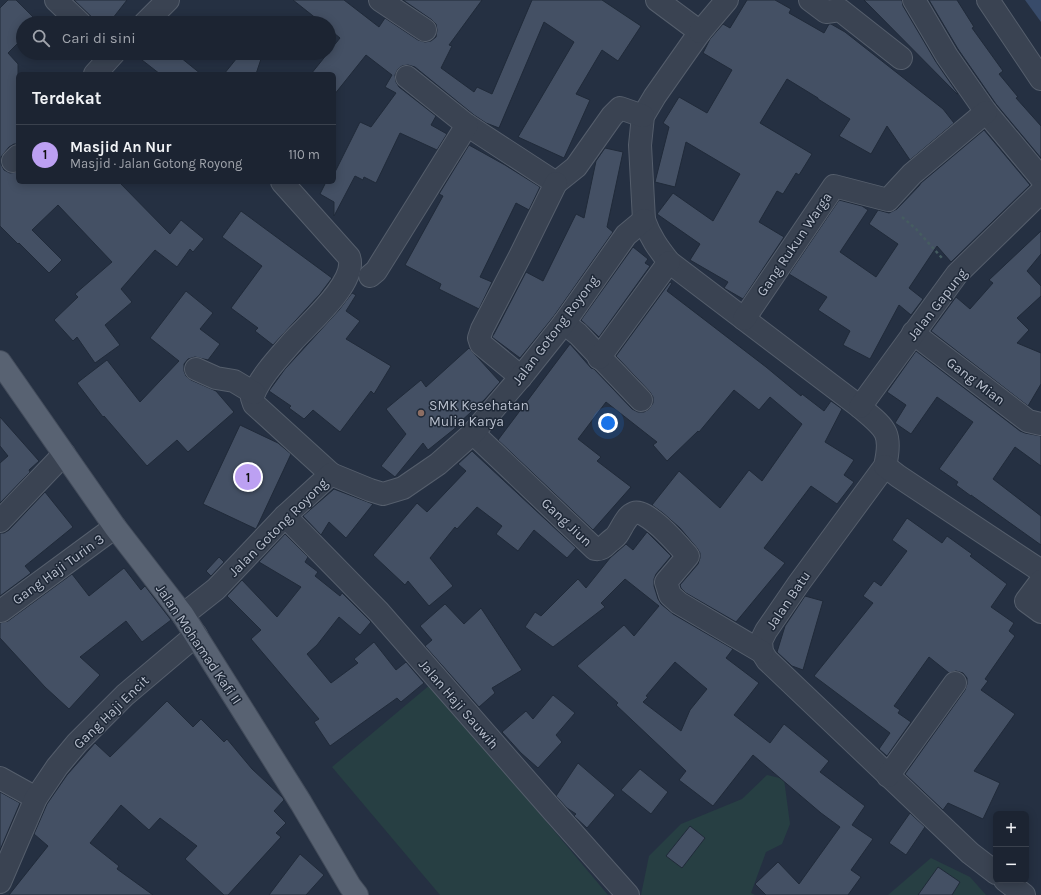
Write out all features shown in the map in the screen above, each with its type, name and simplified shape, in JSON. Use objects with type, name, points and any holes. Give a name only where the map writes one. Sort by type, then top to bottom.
[{"type":"main road","name":"Jalan Mohamad Kafi II","points":[[0,362],[115,526],[189,610],[196,635],[350,892]]},
{"type":"street","points":[[56,0],[73,16]]},
{"type":"street","points":[[152,16],[168,0]]},
{"type":"street","points":[[380,0],[425,30]]},
{"type":"street","points":[[657,0],[700,32]]},
{"type":"street","points":[[521,377],[481,344],[479,338],[482,329],[556,183],[576,167],[612,116],[620,108],[643,116],[655,96],[700,32],[727,0]]},
{"type":"street","points":[[810,0],[826,12],[840,10],[901,58]]},
{"type":"street","points":[[914,0],[947,56],[986,112],[1041,178]]},
{"type":"street","points":[[988,0],[1041,79]]},
{"type":"street","points":[[97,72],[108,60]]},
{"type":"street","points":[[407,77],[467,125],[556,183]]},
{"type":"street","points":[[888,200],[912,174],[986,112]]},
{"type":"street","name":"Jalan Batu","points":[[643,116],[640,146],[644,220],[648,232],[655,244],[669,262],[860,407],[884,428],[888,440],[888,452],[885,466],[799,583],[770,626],[761,641],[762,652]]},
{"type":"street","points":[[370,276],[376,271],[467,125]]},
{"type":"street","points":[[284,184],[349,257],[351,266],[339,292],[294,341],[260,382],[252,398],[254,404],[331,474]]},
{"type":"street","name":"Gang Rukun Warga","points":[[744,319],[834,186],[888,200]]},
{"type":"street","name":"Jalan Gapung","points":[[860,407],[957,274],[1041,192]]},
{"type":"street","name":"Jalan Gotong Royong","points":[[189,610],[216,588],[285,516],[331,474],[370,490],[384,494],[403,488],[438,464],[473,433],[521,377],[564,323],[626,235],[644,220]]},
{"type":"street","points":[[599,358],[669,262]]},
{"type":"street","points":[[564,323],[578,334],[599,358],[641,400]]},
{"type":"street","name":"Gang Mian","points":[[913,333],[1028,421],[1041,424]]},
{"type":"street","points":[[196,369],[216,378],[234,381],[254,394]]},
{"type":"street","name":"Gang Jiun","points":[[473,433],[595,549],[599,550],[611,541],[634,513],[644,515],[665,531],[688,556],[666,582],[670,595],[679,603],[762,652]]},
{"type":"street","points":[[0,521],[64,454]]},
{"type":"street","points":[[885,466],[1041,571]]},
{"type":"street","name":"Jalan Haji Sauwih","points":[[285,516],[379,612],[548,806],[628,895]]},
{"type":"street","name":"Gang Haji Turin 3","points":[[1,611],[115,526]]},
{"type":"street","points":[[1041,581],[1026,601],[1041,612]]},
{"type":"street","name":"Gang Haji Encit","points":[[0,882],[36,798],[57,767],[77,743],[125,696],[196,635]]},
{"type":"street","points":[[762,652],[767,660],[888,776],[970,853],[993,871]]},
{"type":"street","points":[[888,776],[956,683]]},
{"type":"street","points":[[0,778],[36,798]]},
{"type":"street","points":[[1008,883],[1024,895]]},
{"type":"path","points":[[888,200],[899,214],[916,229],[957,274]]},
{"type":"green space","points":[[431,684],[608,895],[440,895],[332,767]]},
{"type":"green space","points":[[767,775],[784,779],[790,824],[782,844],[766,852],[751,893],[755,895],[641,895],[649,856],[681,824],[742,799]]},
{"type":"green space","points":[[931,858],[970,877],[986,895],[888,895]]},
{"type":"water","points":[[1025,0],[1041,0],[1041,22]]},
{"type":"building","points":[[8,0],[16,0],[32,16],[16,16],[16,45],[8,53],[18,64],[18,72],[16,72],[16,144],[9,147],[1,157],[1,164],[4,170],[10,173],[16,172],[16,184],[121,184],[170,234],[181,220],[204,239],[193,252],[190,249],[177,267],[155,250],[121,289],[132,302],[105,325],[120,345],[95,363],[77,337],[73,341],[54,320],[78,297],[75,294],[112,262],[58,205],[32,230],[62,260],[49,273],[0,226],[0,8]]},
{"type":"building","points":[[74,0],[127,0],[114,16],[91,16]]},
{"type":"building","points":[[293,0],[344,0],[379,27],[385,18],[418,40],[425,42],[431,41],[436,37],[436,24],[403,0],[482,0],[449,45],[452,46],[441,68],[474,92],[477,87],[492,94],[532,0],[602,0],[641,26],[618,61],[602,50],[576,94],[590,100],[564,158],[518,137],[574,42],[544,22],[499,128],[486,123],[474,115],[415,67],[408,65],[402,66],[398,69],[395,75],[396,82],[399,87],[436,116],[431,125],[447,134],[437,150],[400,133],[376,183],[364,177],[363,180],[355,176],[334,216],[334,202],[320,194],[325,184],[336,184],[336,170],[360,122],[371,127],[396,93],[385,87],[392,75],[366,55],[336,92],[336,72],[313,72],[322,60],[336,60],[336,43],[340,38],[336,35],[336,16],[313,16]]},
{"type":"building","points":[[747,0],[775,0],[791,9],[789,13],[824,33],[829,24],[845,32],[943,109],[954,123],[910,160],[887,126],[871,154],[839,136],[850,119],[787,79],[760,123],[812,154],[799,175],[796,173],[783,194],[777,191],[759,222],[784,237],[743,299],[724,288],[728,282],[690,260],[700,244],[657,214],[673,193],[713,221],[740,174],[686,142],[675,187],[655,182],[669,127],[663,123],[679,97],[707,113],[732,70],[703,53],[710,39],[723,24],[730,28]]},
{"type":"building","points":[[864,0],[902,0],[903,6],[936,62],[958,94],[957,94]]},
{"type":"building","points":[[929,0],[957,0],[974,27],[972,28],[1003,71],[999,74],[1018,97],[1016,98],[1041,126],[1041,158],[996,104],[958,49]]},
{"type":"building","points":[[142,60],[184,60],[199,72],[157,72]]},
{"type":"building","points":[[235,60],[261,60],[257,72],[226,72]]},
{"type":"building","points":[[984,130],[1030,185],[951,262],[937,246],[909,288],[923,299],[911,315],[899,305],[870,359],[843,345],[850,331],[818,310],[827,297],[789,274],[839,200],[862,206],[868,210],[840,252],[876,277],[898,244],[869,224],[878,210],[889,213],[897,209],[921,183]]},
{"type":"building","points":[[469,145],[540,187],[529,210],[516,203],[480,277],[492,282],[479,309],[439,289],[441,284],[405,265],[443,196],[439,194]]},
{"type":"building","points":[[605,148],[623,152],[607,227],[613,232],[554,316],[520,358],[492,337],[526,272],[543,281],[576,214],[584,218],[596,161]]},
{"type":"building","points":[[241,211],[332,278],[320,294],[273,345],[255,331],[258,328],[231,308],[262,266],[222,237]]},
{"type":"building","points":[[1041,231],[1041,254],[1027,271],[1041,286],[1041,296],[1017,318],[1029,330],[1017,343],[1041,353],[1041,384],[1028,406],[931,331],[956,297],[970,309],[993,283],[989,280]]},
{"type":"building","points":[[633,247],[648,259],[645,263],[650,266],[599,337],[581,320]]},
{"type":"building","points":[[670,282],[672,283],[667,291],[766,367],[801,396],[802,394],[824,411],[831,401],[842,409],[825,442],[854,460],[844,475],[854,482],[837,504],[811,486],[764,548],[785,563],[736,622],[686,593],[681,588],[680,585],[698,564],[700,553],[680,528],[652,505],[679,471],[720,508],[749,470],[762,481],[802,424],[770,397],[759,410],[734,390],[699,432],[698,431],[667,461],[653,445],[657,442],[606,402],[578,439],[601,457],[597,461],[631,487],[593,530],[498,440],[570,344],[591,368],[594,369],[632,409],[638,412],[644,412],[649,409],[653,403],[653,397],[650,392],[616,356]]},
{"type":"building","points":[[186,291],[213,313],[200,329],[220,344],[208,360],[195,357],[188,359],[184,364],[184,371],[186,376],[191,380],[216,391],[234,412],[188,452],[177,440],[147,466],[104,416],[103,417],[77,383],[107,360],[140,402],[179,361],[150,338]]},
{"type":"building","points":[[352,293],[356,295],[346,311],[360,321],[346,339],[391,366],[374,394],[371,391],[340,432],[313,410],[304,419],[289,408],[291,406],[269,391],[285,369],[339,310]]},
{"type":"building","points":[[469,348],[500,382],[485,399],[457,425],[458,426],[428,450],[423,443],[395,477],[381,466],[406,434],[386,409],[421,380],[426,387]]},
{"type":"building","points":[[916,351],[1020,431],[1041,436],[1041,466],[1015,447],[993,479],[1041,516],[1041,545],[956,485],[958,482],[939,469],[973,422],[937,397],[911,434],[895,423],[906,405],[887,392]]},
{"type":"building","points":[[0,417],[39,461],[29,470],[30,472],[0,503],[0,463],[8,456],[0,446]]},
{"type":"building","points":[[240,425],[278,443],[291,454],[256,529],[203,504]]},
{"type":"building","points":[[472,451],[576,548],[567,558],[534,530],[518,551],[496,534],[502,526],[477,507],[457,529],[455,527],[430,558],[453,586],[429,606],[408,581],[405,585],[373,555],[417,503],[427,512],[466,471],[458,464]]},
{"type":"building","points":[[334,489],[373,504],[346,538],[329,522],[321,535],[303,516]]},
{"type":"building","points":[[45,492],[73,527],[25,566],[31,573],[0,596],[0,533],[4,533],[9,530]]},
{"type":"building","points":[[907,518],[942,543],[947,536],[972,554],[970,556],[1007,584],[991,607],[1014,623],[1009,631],[1015,636],[985,679],[988,681],[981,690],[1015,714],[974,771],[1000,783],[983,819],[948,803],[943,810],[905,774],[965,690],[967,678],[963,673],[956,671],[949,673],[929,657],[894,706],[900,710],[898,713],[911,722],[887,756],[879,749],[890,733],[814,676],[873,603],[863,596],[874,581],[881,586],[907,551],[892,540]]},
{"type":"building","points":[[647,532],[671,556],[656,574],[654,579],[654,586],[661,604],[673,614],[733,649],[726,658],[759,683],[734,715],[770,743],[784,724],[829,761],[820,772],[865,806],[852,825],[873,839],[851,870],[861,877],[848,895],[766,895],[755,884],[778,862],[799,884],[840,827],[821,813],[753,755],[713,806],[679,780],[686,771],[616,705],[618,703],[577,666],[624,625],[634,636],[659,606],[625,579],[601,603],[605,607],[553,647],[525,627],[535,612],[541,616],[578,579],[586,588],[610,558],[626,544],[633,550]],"holes":[[[675,662],[707,689],[690,710],[681,731],[643,702],[648,697],[646,696]]]},
{"type":"building","points":[[285,534],[308,557],[305,562],[318,572],[315,576],[340,596],[342,593],[371,622],[360,635],[339,617],[317,645],[307,654],[331,683],[358,663],[354,659],[374,642],[396,670],[406,662],[424,683],[401,702],[397,698],[330,746],[314,722],[319,719],[251,639],[261,630],[227,596],[242,580],[277,617],[301,587],[259,562]]},
{"type":"building","points":[[219,557],[224,562],[211,576],[206,571]]},
{"type":"building","points":[[124,568],[141,590],[145,586],[171,620],[142,642],[126,621],[80,657],[100,675],[69,709],[45,687],[0,638],[0,623],[8,621],[72,574],[89,596]]},
{"type":"building","points":[[805,596],[823,601],[803,670],[792,666],[777,652],[785,626]]},
{"type":"building","points":[[445,604],[464,624],[481,608],[522,670],[492,688],[495,693],[479,707],[425,646],[432,640],[420,626]]},
{"type":"building","points":[[553,695],[575,713],[556,735],[562,742],[538,768],[521,753],[502,732],[526,711],[533,719]]},
{"type":"building","points":[[167,701],[193,727],[201,719],[224,742],[227,739],[252,769],[283,798],[284,800],[274,811],[286,823],[276,833],[281,837],[228,895],[224,895],[185,859],[197,846],[160,818],[149,830],[121,805],[90,843],[119,866],[117,869],[153,895],[9,895],[48,846],[34,834],[47,804],[67,775],[95,743],[110,757]]},
{"type":"building","points":[[578,763],[615,795],[587,828],[574,816],[576,814],[567,808],[556,796]]},
{"type":"building","points":[[640,769],[668,792],[651,814],[621,790]]},
{"type":"building","points":[[0,792],[20,803],[0,850]]},
{"type":"building","points":[[910,813],[925,827],[906,855],[889,843]]},
{"type":"building","points":[[690,826],[705,838],[682,868],[666,856]]},
{"type":"building","points":[[300,854],[324,875],[306,895],[269,895]]},
{"type":"building","points":[[938,867],[960,882],[952,895],[918,895]]},
{"type":"place","name":"SMK Kesehatan Mulia Karya","points":[[421,413]]},
{"type":"place","name":"Masjid An Nur","points":[[248,477]]}]
